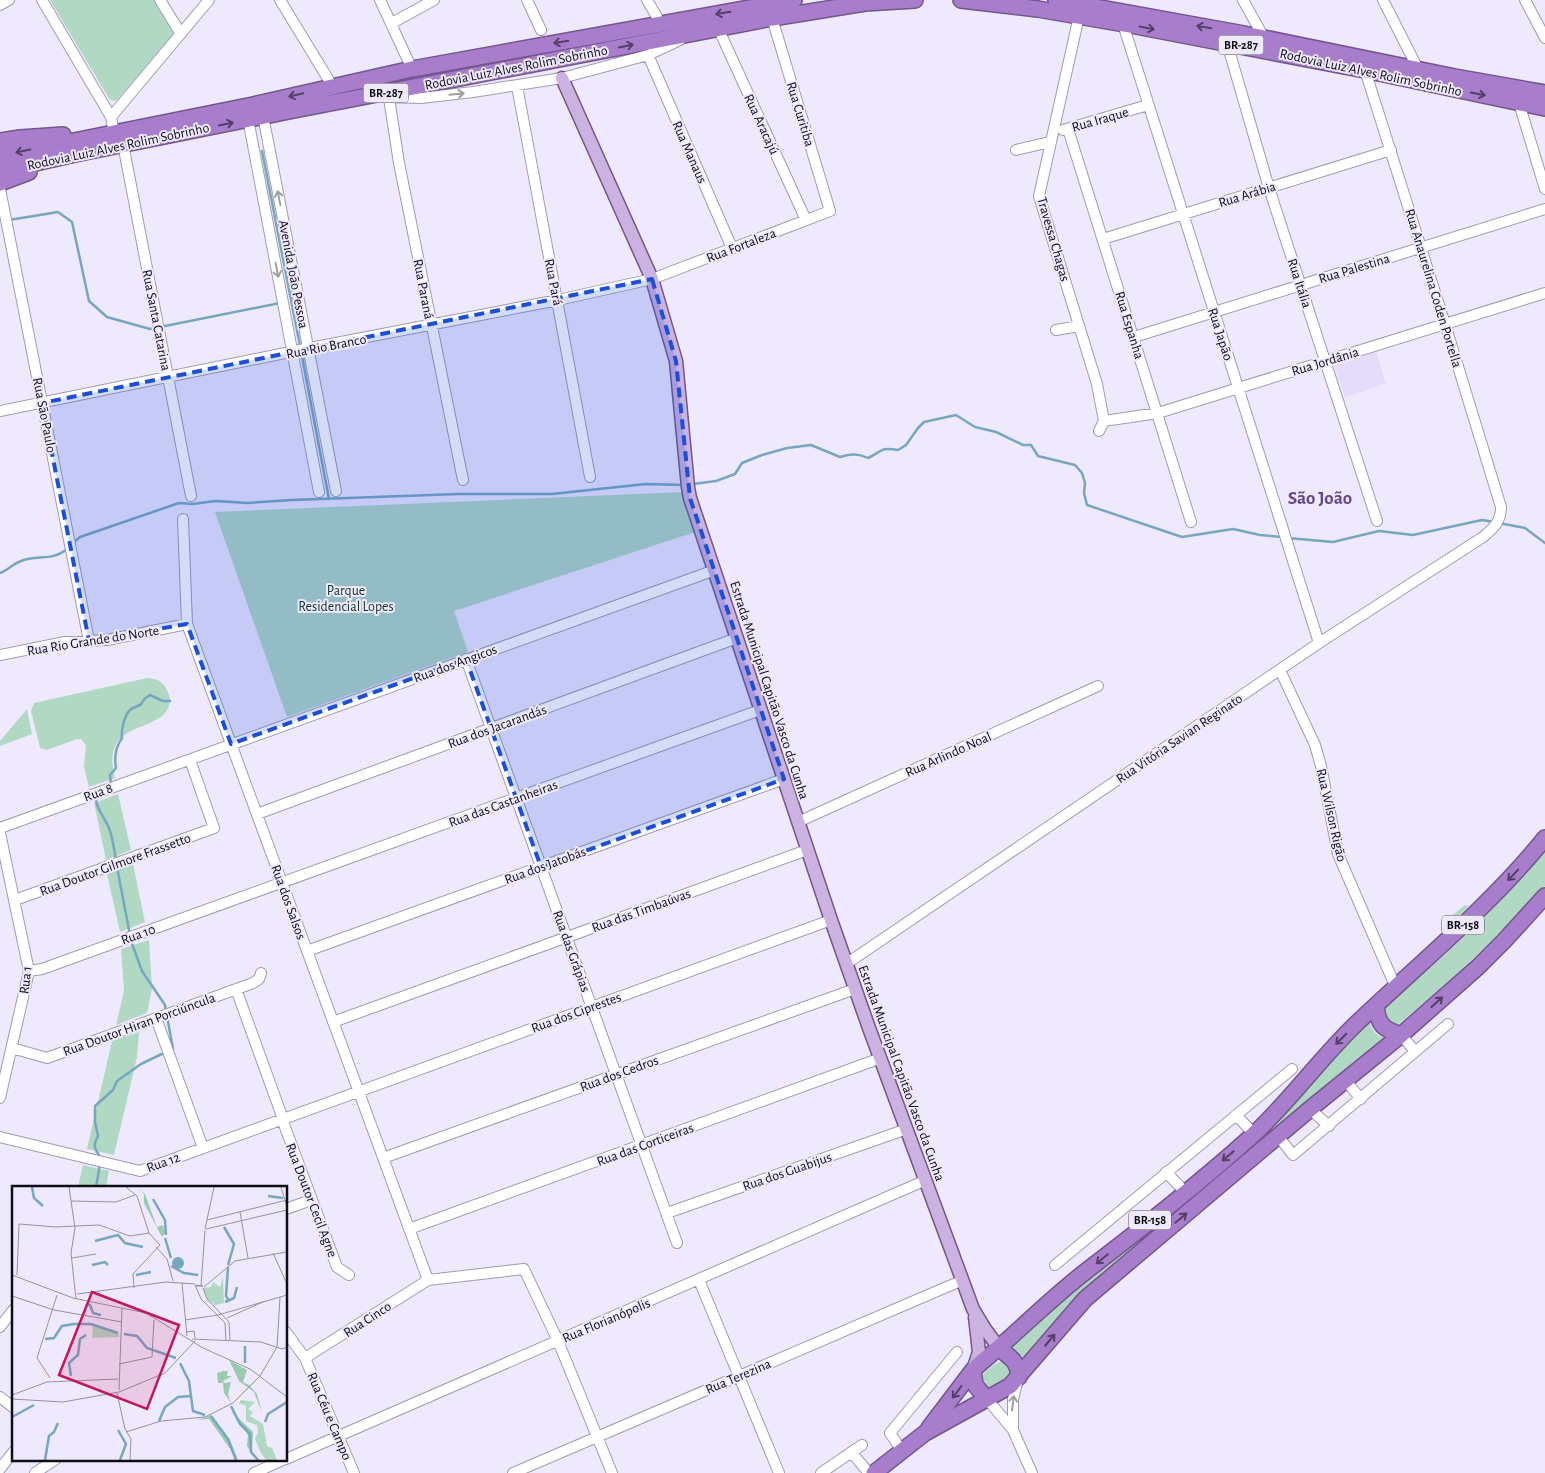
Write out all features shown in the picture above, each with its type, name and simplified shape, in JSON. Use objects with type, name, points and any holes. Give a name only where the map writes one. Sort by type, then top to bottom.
[{"type":"highway","name":"Rodovia Luiz Alves Rolim Sobrinho","points":[[0,171],[75,154],[118,138],[333,87],[412,70],[790,0]]},
{"type":"highway","name":"Rodovia Luiz Alves Rolim Sobrinho","points":[[0,156],[81,139],[118,138],[255,118],[381,96],[772,18],[865,3],[915,0]]},
{"type":"highway","name":"Rodovia Luiz Alves Rolim Sobrinho","points":[[961,0],[1038,9],[1227,43],[1545,108]]},
{"type":"highway","name":"Rodovia Luiz Alves Rolim Sobrinho","points":[[1056,0],[1103,4],[1264,38],[1545,93]]},
{"type":"highway","name":"BR-287","points":[[1510,87],[1545,88]]},
{"type":"highway","name":"BR-287","points":[[1518,103],[1545,114]]},
{"type":"highway","name":"BR-287","points":[[1,139],[62,135],[81,139]]},
{"type":"highway","name":"BR-287","points":[[0,183],[75,154]]},
{"type":"highway","name":"BR-158","points":[[925,1434],[974,1370],[1084,1273],[1254,1134],[1293,1095],[1329,1051],[1448,940],[1545,838]]},
{"type":"highway","name":"BR-158","points":[[874,1473],[925,1434],[1010,1386],[1085,1299],[1400,1035],[1478,967],[1545,896]]},
{"type":"highway","points":[[1376,1006],[1379,1020],[1384,1028],[1400,1035]]},
{"type":"highway","points":[[999,1348],[1013,1359],[1018,1366],[1018,1377]]},
{"type":"highway","points":[[974,1370],[975,1385],[987,1399]]},
{"type":"main road","name":"Estrada Municipal Capitão Vasco da Cunha","points":[[562,78],[652,279],[676,362],[688,487],[760,710],[846,964],[962,1280],[974,1309],[985,1329],[999,1348]]},
{"type":"main road","name":"Estrada Municipal Capitão Vasco da Cunha","points":[[974,1309],[979,1352],[974,1370]]},
{"type":"street","points":[[0,5],[8,0]]},
{"type":"street","name":"Rua Santa Catarina","points":[[42,0],[111,117],[118,138],[191,496]]},
{"type":"street","points":[[160,0],[181,34]]},
{"type":"street","points":[[111,117],[209,0]]},
{"type":"street","points":[[280,0],[333,87]]},
{"type":"street","points":[[380,0],[412,70]]},
{"type":"street","points":[[392,23],[434,0]]},
{"type":"street","points":[[527,0],[541,30]]},
{"type":"street","points":[[648,0],[661,24]]},
{"type":"street","points":[[1243,0],[1264,38]]},
{"type":"street","points":[[1383,0],[1418,69]]},
{"type":"street","points":[[1525,0],[1543,31]]},
{"type":"street","name":"Travessa Chagas","points":[[1079,16],[1039,196],[1097,384],[1104,421]]},
{"type":"street","name":"Rua Curitiba","points":[[772,18],[830,211]]},
{"type":"street","name":"Rua Japão","points":[[1123,24],[1320,643]]},
{"type":"street","name":"Rua Aracajú","points":[[718,28],[806,220]]},
{"type":"street","points":[[381,96],[421,98],[517,86],[562,78],[648,55],[698,32]]},
{"type":"street","name":"Rua Itália","points":[[1227,43],[1269,188],[1377,521]]},
{"type":"street","name":"Rua Manaus","points":[[648,55],[732,248]]},
{"type":"street","name":"Rua Anaurelina Coden Portella","points":[[1365,70],[1445,324],[1501,512]]},
{"type":"street","name":"Rua Pará","points":[[517,86],[590,477]]},
{"type":"street","name":"Rua Paraná","points":[[381,96],[399,163],[463,480]]},
{"type":"street","points":[[1518,103],[1545,189]]},
{"type":"street","name":"Rua Iraque","points":[[1016,150],[1051,138],[1068,128],[1148,105]]},
{"type":"street","name":"Avenida João Pessoa","points":[[255,118],[300,350],[336,491]]},
{"type":"street","name":"Avenida João Pessoa","points":[[255,118],[300,350],[319,492]]},
{"type":"street","name":"Rua Espanha","points":[[1068,128],[1191,522]]},
{"type":"street","name":"Rua Arábia","points":[[1103,240],[1391,150]]},
{"type":"street","name":"Rua São Paulo","points":[[0,189],[89,642]]},
{"type":"street","name":"Rua Palestina","points":[[1134,337],[1545,209]]},
{"type":"street","name":"Rua Fortaleza","points":[[652,279],[830,211]]},
{"type":"street","name":"Rua Rio Branco","points":[[0,411],[300,350],[432,326],[652,279]]},
{"type":"street","name":"Rua Jordânia","points":[[1104,421],[1158,412],[1545,293]]},
{"type":"street","points":[[1056,330],[1079,326]]},
{"type":"street","points":[[1099,431],[1104,421]]},
{"type":"street","name":"Rua Vitória Savian Reginato","points":[[846,964],[1320,643],[1483,536],[1493,528],[1501,512]]},
{"type":"street","name":"Rua dos Salsos","points":[[183,519],[187,624],[428,1280]]},
{"type":"street","name":"Rua dos Angicos","points":[[193,758],[715,570]]},
{"type":"street","name":"Rua Rio Grande do Norte","points":[[0,655],[65,642],[108,640],[187,624]]},
{"type":"street","name":"Rua dos Jacarandás","points":[[257,814],[737,638]]},
{"type":"street","name":"Rua das Grápias","points":[[466,659],[677,1243]]},
{"type":"street","name":"Rua Wilson Rigão","points":[[1280,670],[1317,752],[1338,854],[1396,988]]},
{"type":"street","name":"Rua Arlindo Noal","points":[[798,822],[1098,686]]},
{"type":"street","name":"Rua das Castanheiras","points":[[246,896],[760,710]]},
{"type":"street","name":"Rua 8","points":[[0,828],[193,758]]},
{"type":"street","name":"Rua Doutor Gilmore Frassetto","points":[[15,900],[214,828],[193,758]]},
{"type":"street","name":"Rua dos Jatobás","points":[[307,951],[784,779]]},
{"type":"street","name":"Rua 1","points":[[0,833],[29,971],[0,1098]]},
{"type":"street","name":"Rua das Timbaúvas","points":[[333,1022],[807,850]]},
{"type":"street","name":"Rua 10","points":[[29,971],[42,969],[246,896]]},
{"type":"street","name":"Rua dos Ciprestes","points":[[322,1105],[831,920]]},
{"type":"street","name":"Rua Doutor Hiran Porciúncula","points":[[12,1048],[47,1058],[253,983],[259,979],[261,973]]},
{"type":"street","name":"Rua Doutor Cecil Agne","points":[[236,989],[311,1200],[316,1207],[338,1267],[349,1275]]},
{"type":"street","name":"Rua dos Cedros","points":[[383,1158],[855,989]]},
{"type":"street","points":[[156,1018],[204,1148]]},
{"type":"street","points":[[1278,1136],[1293,1155],[1448,1024]]},
{"type":"street","points":[[1400,1035],[1415,1051]]},
{"type":"street","name":"Rua das Corticeiras","points":[[409,1229],[881,1058]]},
{"type":"street","points":[[1055,1265],[1292,1069]]},
{"type":"street","points":[[1345,1080],[1361,1099]]},
{"type":"street","name":"Rua 12","points":[[0,1137],[140,1171],[322,1105]]},
{"type":"street","points":[[1310,1109],[1329,1126]]},
{"type":"street","points":[[1236,1115],[1254,1134]]},
{"type":"street","name":"Rua dos Guabijus","points":[[666,1213],[907,1129]]},
{"type":"street","points":[[1166,1172],[1185,1192]]},
{"type":"street","name":"Rua Florianópolis","points":[[288,1458],[926,1180]]},
{"type":"street","points":[[288,1208],[311,1200]]},
{"type":"street","points":[[428,1280],[524,1269],[558,1341],[612,1473]]},
{"type":"street","name":"Rua Cinco","points":[[305,1358],[428,1280]]},
{"type":"street","points":[[699,1280],[780,1473]]},
{"type":"street","name":"Rua Terezina","points":[[514,1473],[962,1280]]},
{"type":"street","points":[[0,1327],[12,1312]]},
{"type":"street","name":"Rua Céu e Campo","points":[[288,1335],[305,1358],[354,1473]]},
{"type":"street","points":[[902,1451],[890,1434],[958,1352]]},
{"type":"street","points":[[1013,1430],[1013,1399],[1018,1377]]},
{"type":"street","points":[[0,1397],[12,1406]]},
{"type":"street","points":[[987,1399],[1013,1430],[1032,1473]]},
{"type":"street","points":[[821,1473],[862,1444]]},
{"type":"street","points":[[851,1452],[868,1473]]},
{"type":"street","points":[[2,1470],[12,1454]]},
{"type":"street","points":[[35,1473],[54,1460]]},
{"type":"street","name":"Rua Florianópolis","points":[[254,1473],[284,1460]]},
{"type":"highlighted area","points":[[652,279],[676,361],[690,498],[784,779],[541,867],[466,659],[231,744],[187,624],[89,641],[42,403]]},
{"type":"shaded area","points":[[1376,352],[1386,384],[1345,397],[1334,365]]},
{"type":"green space","points":[[50,0],[155,0],[174,33],[116,101],[110,100]]},
{"type":"green space","name":"Parque Residencial Lopes","points":[[683,492],[695,532],[454,611],[468,652],[287,717],[215,512]]},
{"type":"green space","points":[[152,678],[164,685],[170,699],[168,708],[157,719],[124,735],[118,741],[113,755],[115,778],[89,787],[84,767],[86,745],[81,739],[47,750],[40,748],[31,711],[34,703]]},
{"type":"green space","points":[[27,709],[32,734],[0,746],[0,741]]},
{"type":"green space","points":[[118,794],[131,850],[106,860],[94,803]]},
{"type":"green space","points":[[1545,852],[1545,886],[1528,905],[1454,976],[1396,1026],[1385,1024],[1384,1008],[1484,918]]},
{"type":"green space","points":[[133,864],[145,922],[120,932],[107,874]]},
{"type":"green space","points":[[1465,905],[1469,906],[1445,929],[1443,925],[1446,920]]},
{"type":"green space","points":[[149,940],[152,988],[147,1013],[116,1025],[124,991],[121,949]]},
{"type":"green space","points":[[1369,1020],[1374,1032],[1386,1039],[1022,1361],[1018,1354],[1007,1348],[1177,1206]]},
{"type":"green space","points":[[139,1032],[137,1057],[114,1155],[87,1149],[112,1041]]},
{"type":"green space","points":[[83,1165],[109,1171],[106,1186],[78,1186]]},
{"type":"green space","points":[[1003,1361],[1010,1364],[1010,1376],[992,1390],[984,1389],[981,1378],[983,1375],[993,1366]]},
{"type":"waterway","points":[[262,151],[300,346]]},
{"type":"waterway","points":[[9,220],[58,212],[72,222],[89,301],[107,317],[150,329],[155,328]]},
{"type":"waterway","points":[[160,327],[280,303]]},
{"type":"waterway","points":[[301,351],[329,499]]},
{"type":"waterway","points":[[693,484],[716,481],[735,474],[742,463],[787,448],[811,445],[840,457],[854,454],[868,458],[882,450],[898,450],[906,445],[924,422],[956,415],[975,427],[996,432],[1023,445],[1031,445],[1038,456],[1075,465],[1082,473],[1087,505],[1182,537],[1233,529],[1260,535],[1282,537]]},
{"type":"waterway","points":[[73,543],[80,537],[179,503],[193,504],[215,501],[248,503],[459,494],[552,494],[646,484],[685,485]]},
{"type":"waterway","points":[[1288,538],[1333,542],[1379,531],[1413,535],[1482,520],[1494,522]]},
{"type":"waterway","points":[[1499,523],[1525,528],[1545,543]]},
{"type":"waterway","points":[[0,573],[21,561],[50,557],[67,549]]},
{"type":"waterway","points":[[111,786],[110,775],[116,768],[116,753],[122,738],[123,723],[128,713],[150,695],[163,701],[170,701]]},
{"type":"waterway","points":[[96,797],[97,805],[110,831],[116,859]]},
{"type":"waterway","points":[[117,867],[130,935]]},
{"type":"waterway","points":[[131,941],[142,971],[165,1005],[166,1011]]},
{"type":"waterway","points":[[167,1016],[173,1049],[171,1049]]},
{"type":"waterway","points":[[101,1158],[95,1145],[98,1136],[95,1122],[95,1106],[113,1090],[117,1081],[141,1064],[166,1052]]},
{"type":"waterway","points":[[96,1186],[100,1164]]},
{"type":"district","name":"São João","points":[[1320,497]]}]
